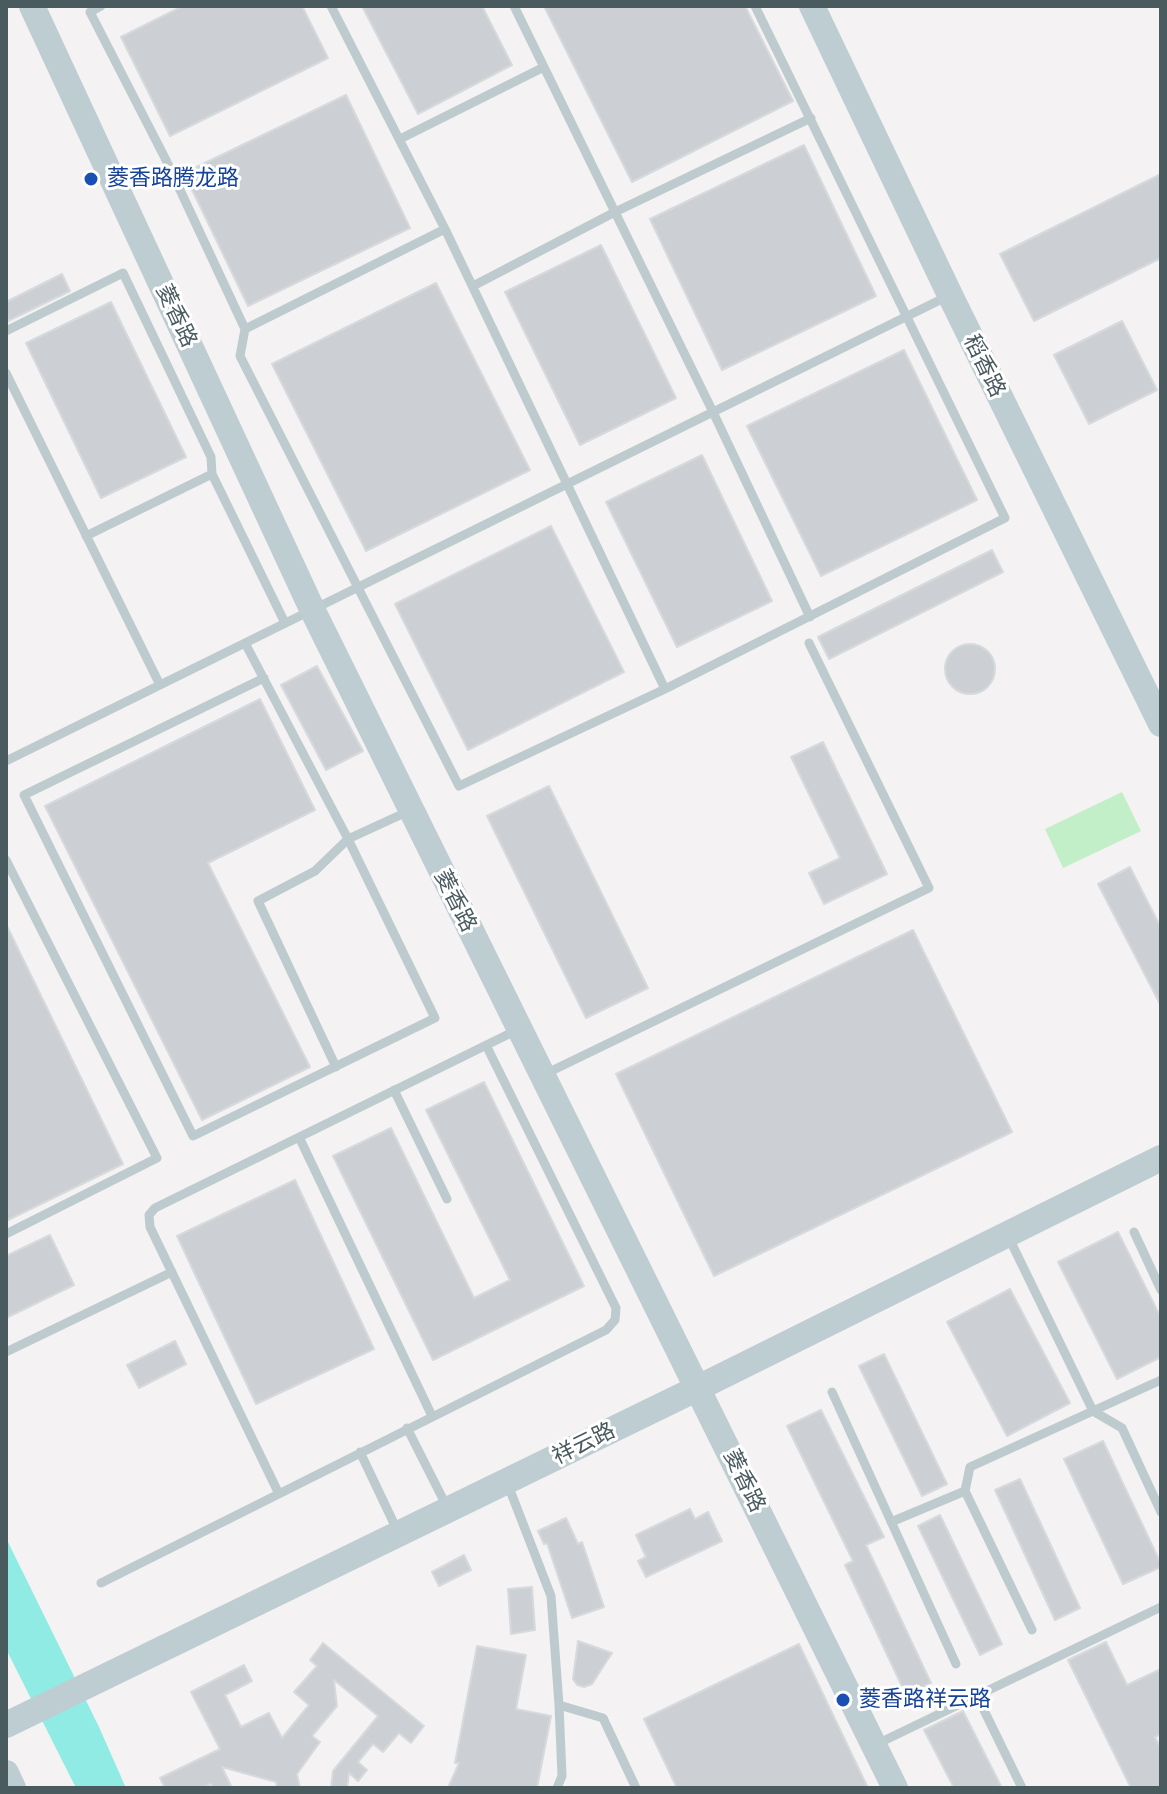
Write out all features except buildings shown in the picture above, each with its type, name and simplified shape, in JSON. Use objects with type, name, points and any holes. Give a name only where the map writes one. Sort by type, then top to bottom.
[{"type":"street","name":"菱香路","points":[[32,6],[409,811],[895,1788]]},
{"type":"street","name":"稻香路","points":[[812,6],[1161,724]]},
{"type":"street","name":"祥云路","points":[[6,1725],[698,1388],[1161,1158]]},
{"type":"street","points":[[6,1773],[13,1788]]},
{"type":"lane","points":[[101,6],[90,12],[166,160],[245,329],[240,356],[459,786],[665,689],[1005,518],[755,6]]},
{"type":"lane","points":[[331,6],[473,286],[665,689]]},
{"type":"lane","points":[[514,6],[810,617]]},
{"type":"lane","points":[[400,139],[544,67]]},
{"type":"lane","points":[[473,286],[615,212],[811,118]]},
{"type":"lane","points":[[245,329],[445,229]]},
{"type":"lane","points":[[6,331],[123,273],[211,457],[212,474],[285,623]]},
{"type":"lane","points":[[6,761],[950,295]]},
{"type":"lane","points":[[6,373],[160,685]]},
{"type":"lane","points":[[86,536],[212,474]]},
{"type":"lane","points":[[245,643],[264,678],[348,839],[435,1018],[193,1136],[24,795],[264,678]]},
{"type":"lane","points":[[543,1075],[929,888],[809,643]]},
{"type":"lane","points":[[336,1067],[258,901],[315,871],[348,839],[409,811]]},
{"type":"lane","points":[[6,860],[157,1158],[6,1234]]},
{"type":"lane","points":[[279,1494],[150,1227],[149,1215],[155,1208],[520,1029]]},
{"type":"lane","points":[[101,1583],[606,1330],[615,1320],[616,1308],[486,1045]]},
{"type":"lane","points":[[394,1090],[447,1199]]},
{"type":"lane","points":[[299,1137],[432,1416]]},
{"type":"lane","points":[[1134,1232],[1161,1290]]},
{"type":"lane","points":[[1007,1235],[1093,1411],[1122,1428],[1161,1512]]},
{"type":"lane","points":[[6,1352],[172,1272]]},
{"type":"lane","points":[[1032,1630],[965,1491],[970,1467],[1161,1380]]},
{"type":"lane","points":[[832,1392],[956,1664]]},
{"type":"lane","points":[[407,1428],[448,1510]]},
{"type":"lane","points":[[360,1452],[399,1534]]},
{"type":"lane","points":[[507,1481],[551,1596],[562,1776],[557,1788]]},
{"type":"lane","points":[[891,1522],[965,1491]]},
{"type":"lane","points":[[874,1746],[1161,1607]]},
{"type":"lane","points":[[977,1696],[1022,1788]]},
{"type":"lane","points":[[559,1705],[603,1718],[636,1788]]},
{"type":"green space","points":[[1122,792],[1141,831],[1063,868],[1045,829]]},
{"type":"water","points":[[6,1538],[126,1788],[76,1788],[6,1649]]},
{"type":"place","name":"菱香路腾龙路","points":[[91,179]]},
{"type":"place","name":"菱香路祥云路","points":[[843,1700]]}]
